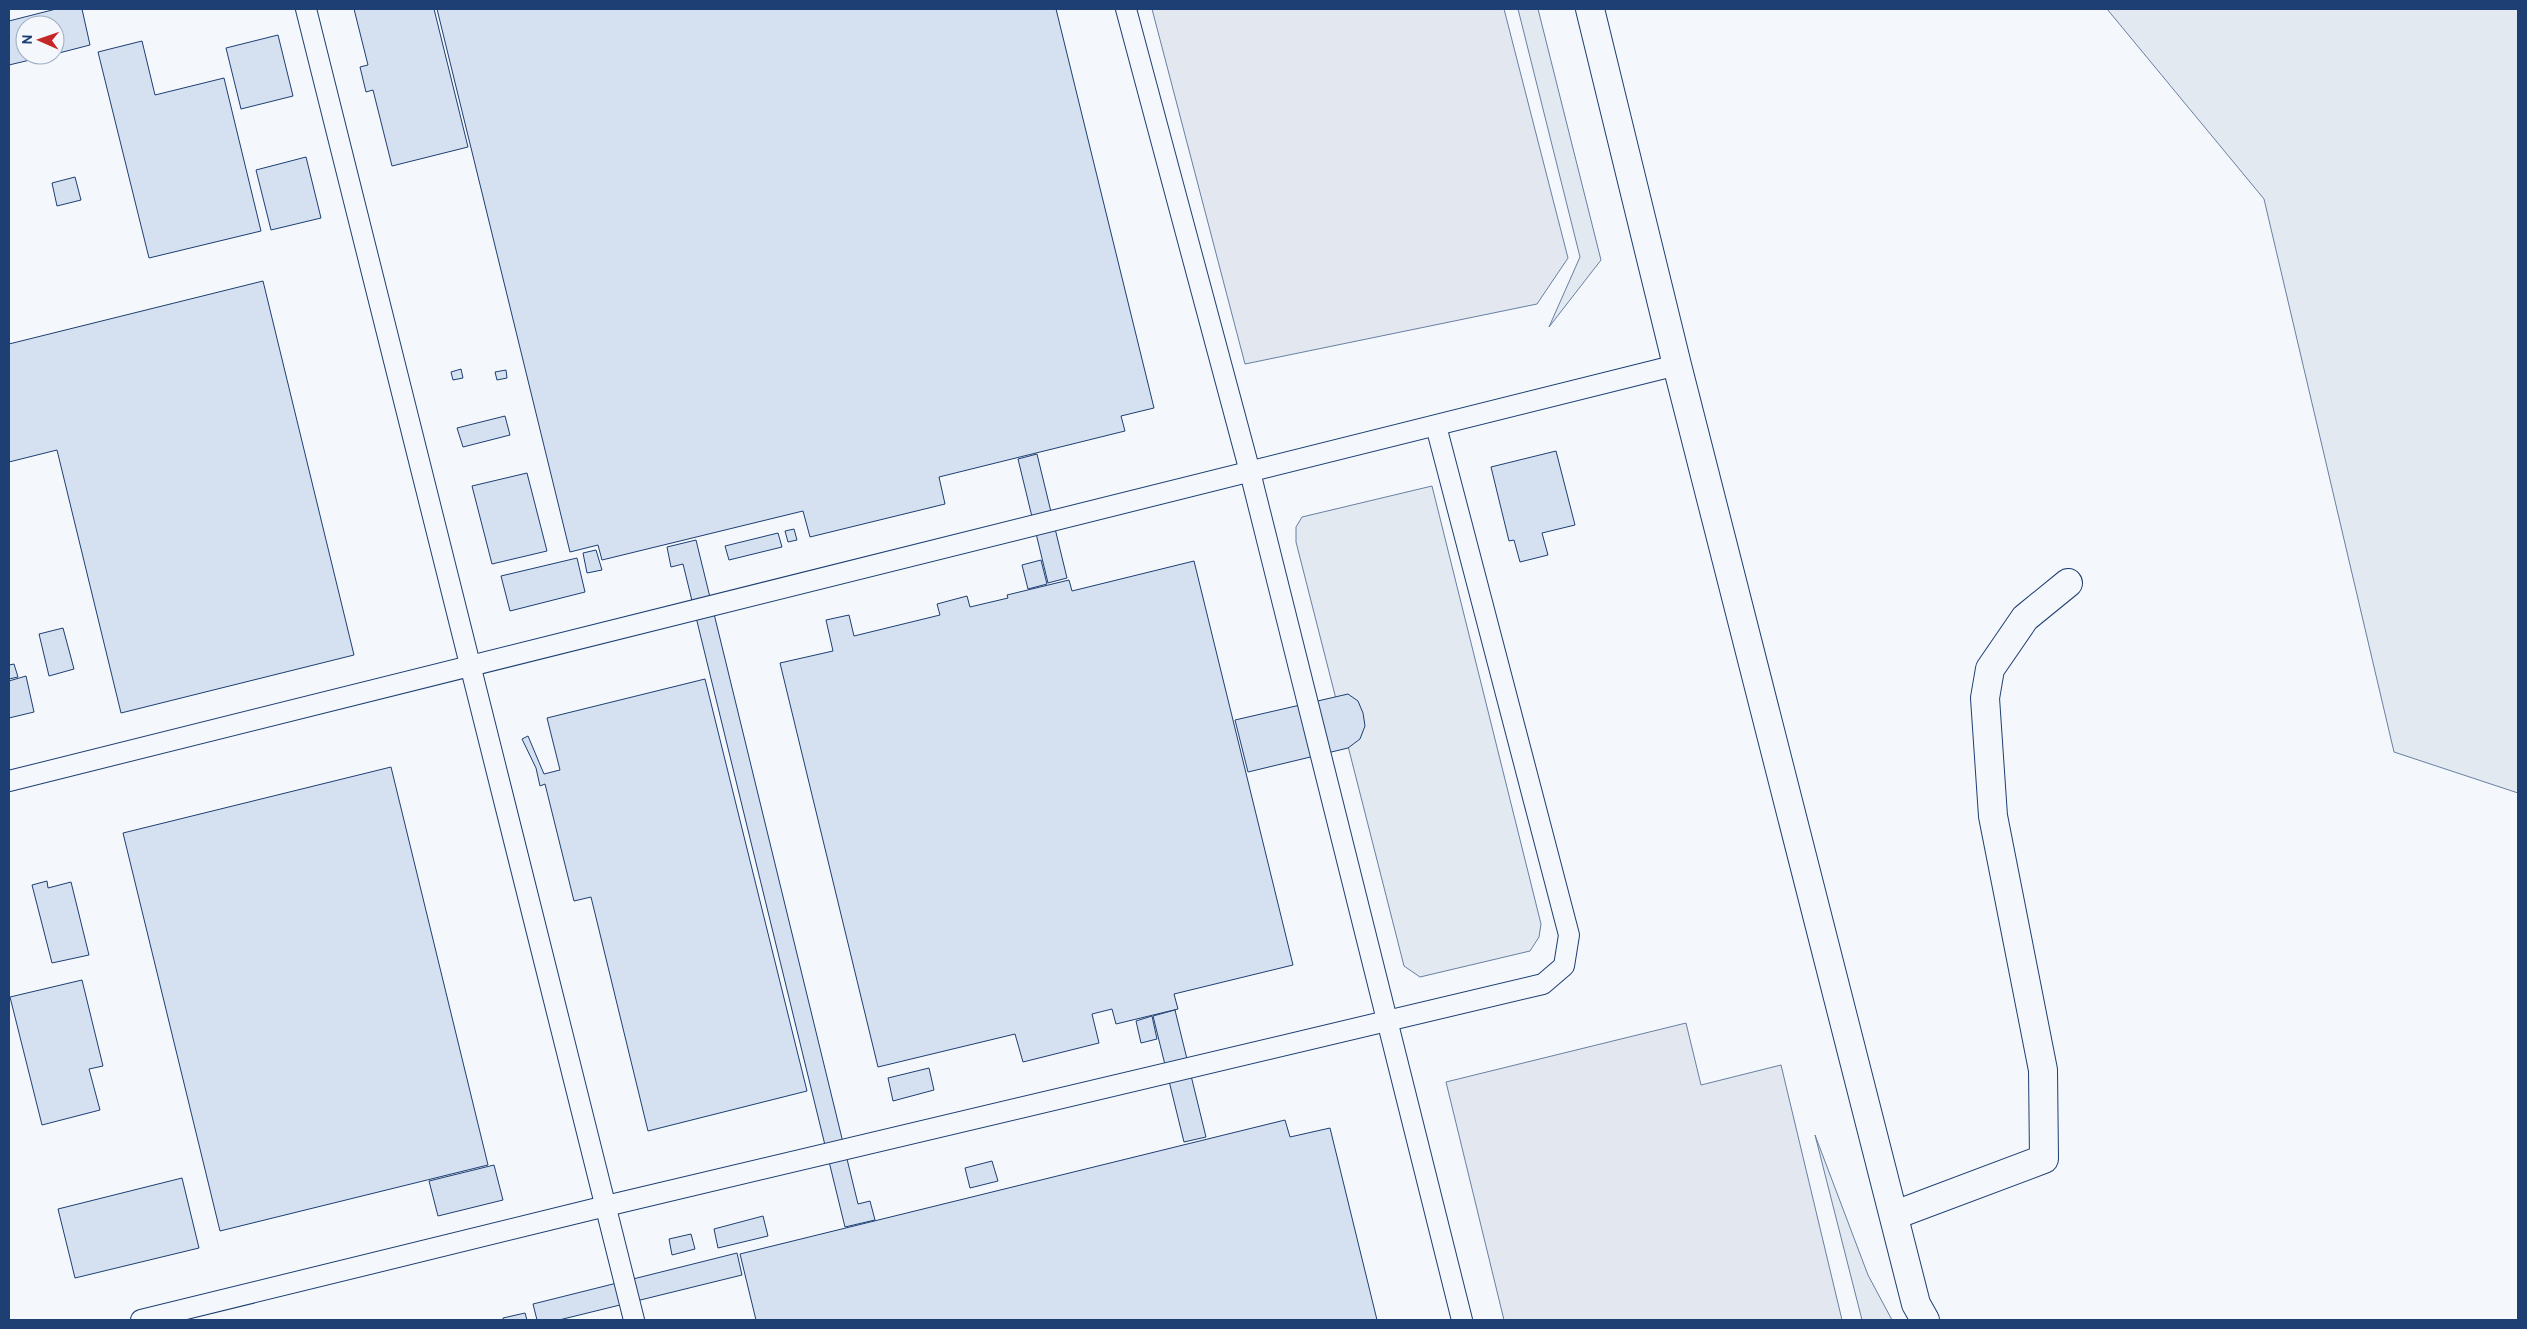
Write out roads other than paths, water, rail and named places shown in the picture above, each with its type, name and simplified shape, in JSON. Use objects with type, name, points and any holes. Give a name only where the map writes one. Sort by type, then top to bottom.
[{"type":"street","points":[[1590,9],[1676,365],[1895,1215],[1916,1304],[1925,1320]]},
{"type":"street","points":[[1895,1215],[2044,1159],[2043,1070],[1993,816],[1984,698],[1990,669],[2025,618],[2068,583]]},
{"type":"lane","points":[[306,9],[634,1320]]},
{"type":"lane","points":[[1126,9],[1250,472],[1462,1320]]},
{"type":"lane","points":[[9,781],[1676,365]]},
{"type":"lane","points":[[141,1320],[606,1206],[1543,984],[1564,966],[1568,935],[1436,426]]}]
